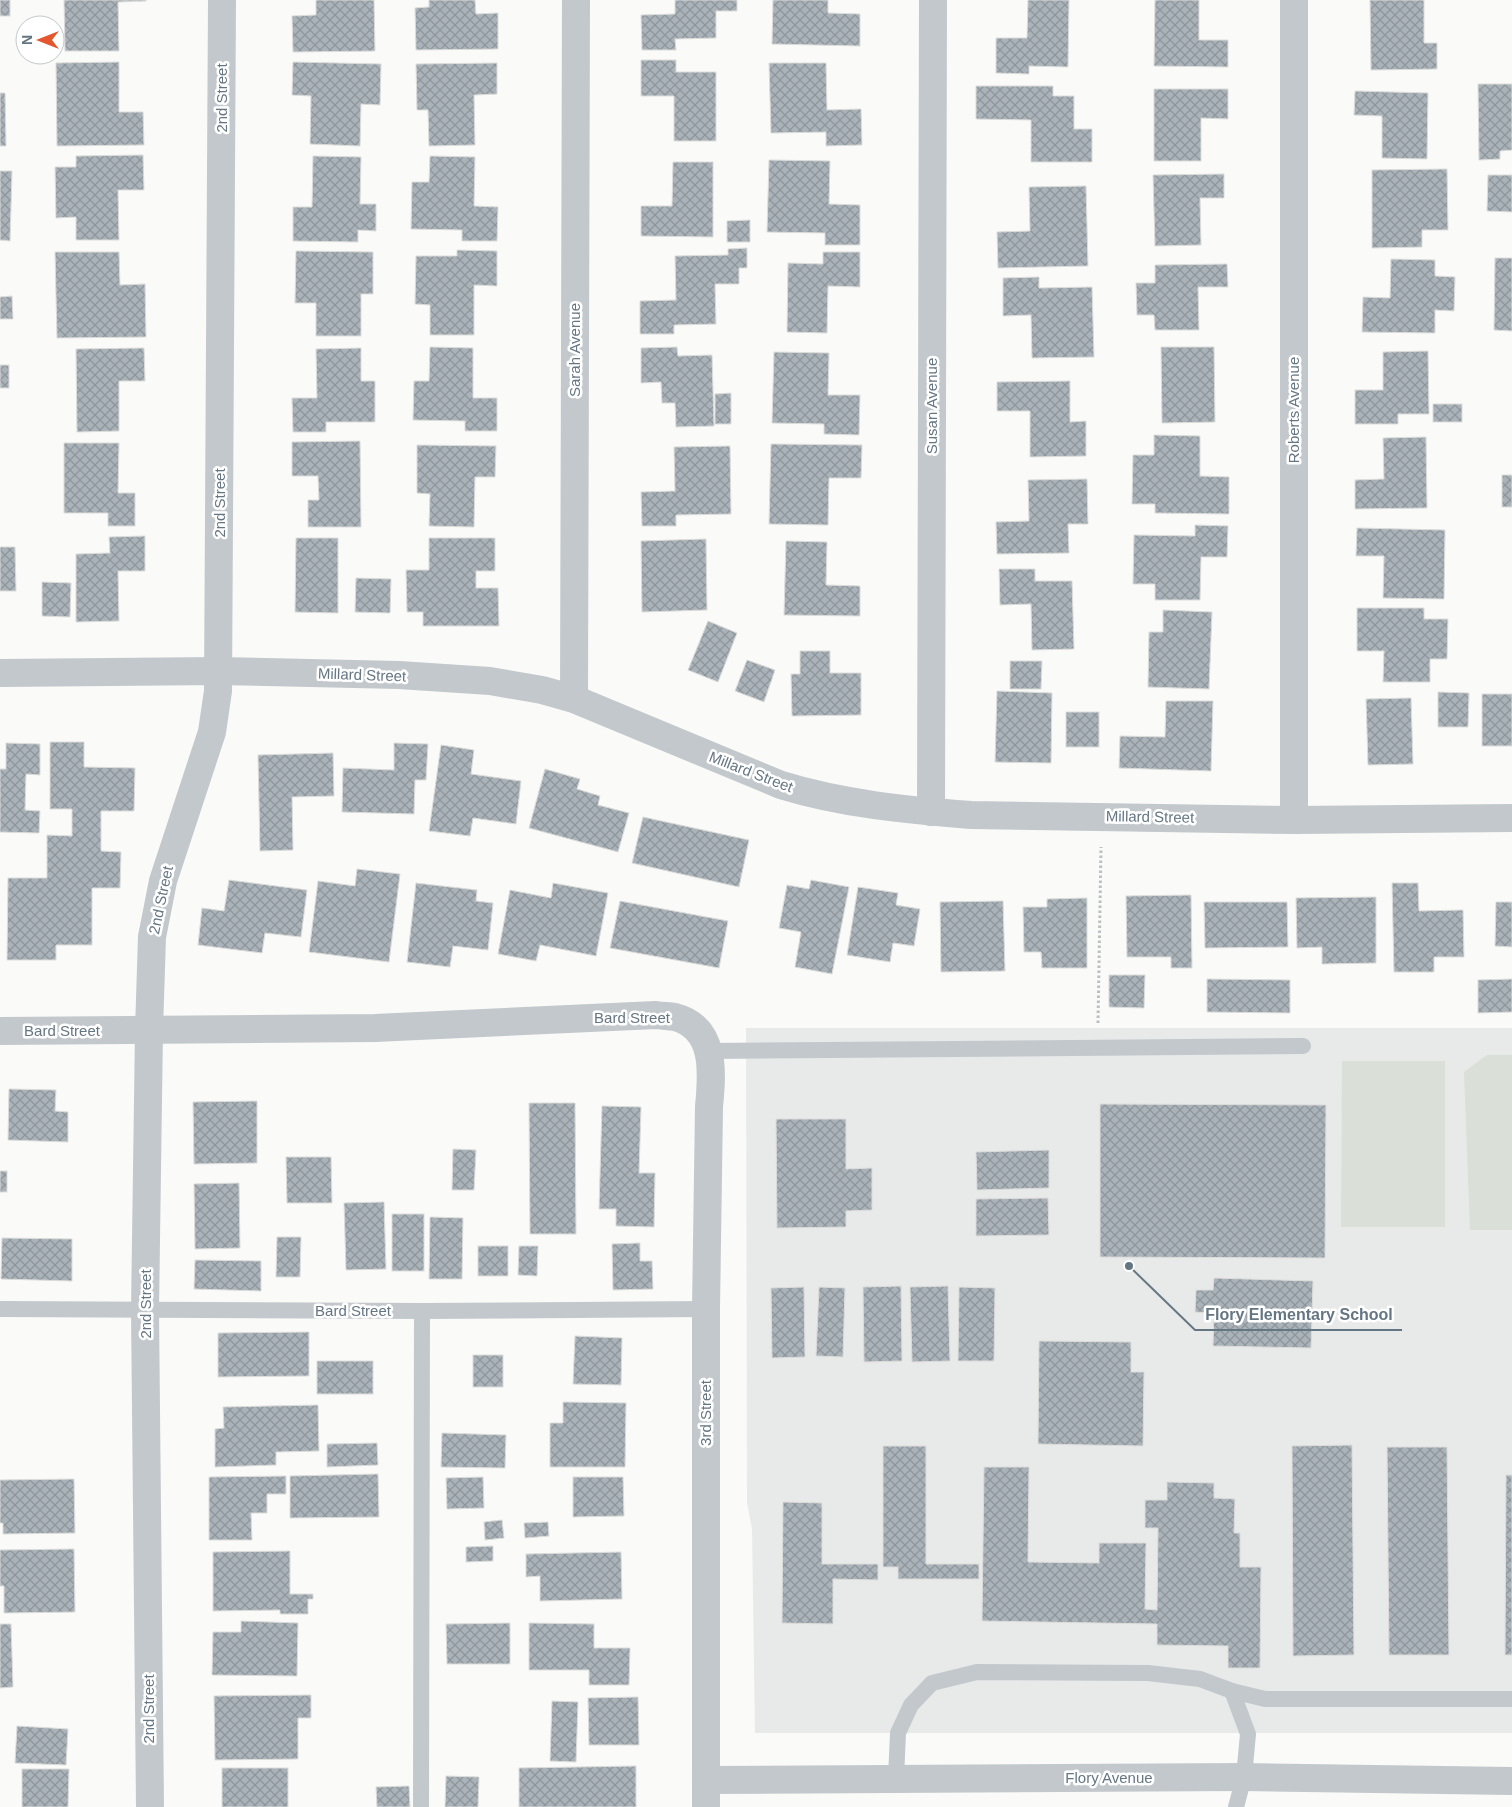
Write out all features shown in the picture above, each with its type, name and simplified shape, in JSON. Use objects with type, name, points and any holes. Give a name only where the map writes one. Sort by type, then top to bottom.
[{"type":"street","name":"2nd Street","points":[[150,1807],[145,1310],[152,936],[163,881],[212,732],[218,691],[222,0]]},
{"type":"street","name":"Sarah Avenue","points":[[574,699],[576,0]]},
{"type":"street","name":"Susan Avenue","points":[[930,812],[933,0]]},
{"type":"street","name":"Roberts Avenue","points":[[1294,0],[1294,820]]},
{"type":"street","name":"Millard Street","points":[[0,672],[218,671],[399,675],[490,681],[542,690],[574,699],[781,785],[810,794],[864,805],[930,812],[971,815],[1294,820],[1512,818]]},
{"type":"street","name":"Bard Street","points":[[0,1031],[375,1028],[656,1015],[676,1018],[692,1026]]},
{"type":"street","name":"3rd Street","points":[[692,1026],[704,1038],[708,1051],[711,1080],[706,1309],[706,1807]]},
{"type":"street","name":"Flory Avenue","points":[[706,1780],[1244,1777],[1512,1781]]},
{"type":"lane","points":[[708,1051],[1303,1046]]},
{"type":"lane","name":"Bard Street","points":[[0,1309],[422,1311],[706,1309]]},
{"type":"lane","points":[[421,1807],[422,1311]]},
{"type":"lane","points":[[896,1778],[898,1733],[911,1705],[932,1683],[977,1672],[1148,1673],[1200,1679],[1232,1691],[1265,1698],[1512,1699]]},
{"type":"lane","points":[[1232,1691],[1248,1734],[1244,1777],[1236,1807]]},
{"type":"path","points":[[1098,1048],[1101,816]]},
{"type":"shaded area","points":[[746,1028],[1512,1028],[1512,1733],[755,1733],[752,1529],[747,1503]]},
{"type":"shaded area","points":[[1487,1055],[1512,1055],[1512,1230],[1470,1230],[1464,1072]]},
{"type":"shaded area","points":[[1342,1061],[1445,1061],[1445,1227],[1341,1227]]},
{"type":"building","points":[[0,0],[10,0],[10,16],[0,16]]},
{"type":"building","points":[[64,0],[146,0],[118,2],[119,51],[65,51]]},
{"type":"building","points":[[316,0],[374,0],[375,51],[293,52],[292,16],[316,15]]},
{"type":"building","points":[[429,0],[475,0],[476,14],[498,13],[498,49],[416,50],[415,8],[429,7]]},
{"type":"building","points":[[675,0],[737,0],[737,11],[716,11],[716,38],[675,39],[676,50],[642,50],[641,15],[675,14]]},
{"type":"building","points":[[773,0],[828,0],[828,13],[860,14],[860,46],[772,44]]},
{"type":"building","points":[[1028,0],[1069,0],[1068,67],[1029,66],[1029,74],[996,73],[996,38],[1027,38]]},
{"type":"building","points":[[1155,0],[1199,0],[1199,40],[1228,40],[1228,67],[1154,66]]},
{"type":"building","points":[[1370,0],[1424,0],[1424,43],[1437,43],[1437,69],[1371,70]]},
{"type":"building","points":[[641,60],[676,60],[676,72],[716,72],[716,141],[674,141],[674,96],[641,96]]},
{"type":"building","points":[[119,62],[119,112],[143,112],[144,145],[57,146],[56,65],[65,65],[65,63]]},
{"type":"building","points":[[293,62],[381,64],[380,105],[361,104],[360,146],[310,144],[311,96],[292,95]]},
{"type":"building","points":[[497,63],[497,94],[474,95],[475,145],[429,146],[428,110],[417,110],[416,64]]},
{"type":"building","points":[[769,63],[826,63],[827,110],[861,109],[862,145],[826,146],[826,132],[771,133]]},
{"type":"building","points":[[1478,84],[1512,84],[1512,150],[1500,151],[1500,159],[1479,160]]},
{"type":"building","points":[[976,86],[1053,86],[1053,96],[1074,96],[1074,129],[1092,129],[1092,162],[1031,162],[1031,120],[976,119]]},
{"type":"building","points":[[1154,89],[1228,89],[1228,119],[1201,118],[1201,161],[1154,161]]},
{"type":"building","points":[[1355,91],[1428,93],[1427,159],[1382,158],[1382,116],[1354,115]]},
{"type":"building","points":[[0,93],[5,93],[6,146],[0,146]]},
{"type":"building","points":[[143,155],[144,190],[118,190],[119,240],[76,240],[76,217],[56,218],[55,167],[76,167],[76,156]]},
{"type":"building","points":[[313,156],[361,157],[360,204],[376,204],[376,231],[358,230],[358,242],[293,241],[293,207],[312,207]]},
{"type":"building","points":[[430,156],[475,157],[474,206],[498,207],[497,241],[462,241],[462,230],[411,229],[412,182],[429,182]]},
{"type":"building","points":[[769,160],[830,161],[829,204],[860,205],[860,245],[825,245],[825,233],[767,232]]},
{"type":"building","points":[[673,162],[713,162],[713,237],[641,236],[641,206],[672,206]]},
{"type":"building","points":[[1447,169],[1448,230],[1422,230],[1422,247],[1372,248],[1372,170]]},
{"type":"building","points":[[0,171],[12,171],[10,241],[0,240]]},
{"type":"building","points":[[1224,174],[1224,198],[1200,198],[1201,245],[1155,246],[1153,175]]},
{"type":"building","points":[[1488,175],[1512,175],[1512,212],[1487,211]]},
{"type":"building","points":[[1086,186],[1088,266],[998,268],[997,232],[1030,231],[1029,187]]},
{"type":"building","points":[[750,220],[750,242],[727,242],[727,221]]},
{"type":"building","points":[[747,248],[747,268],[739,268],[739,284],[715,284],[716,324],[674,325],[674,334],[640,334],[640,301],[676,300],[675,256],[728,255],[728,249]]},
{"type":"building","points":[[457,250],[497,251],[497,286],[474,285],[474,335],[430,335],[430,305],[415,304],[416,256],[457,256]]},
{"type":"building","points":[[296,251],[373,252],[373,294],[361,294],[361,336],[316,336],[316,303],[295,303]]},
{"type":"building","points":[[55,252],[119,252],[120,285],[145,284],[146,337],[57,338]]},
{"type":"building","points":[[823,252],[860,252],[860,287],[828,286],[827,333],[787,332],[788,263],[823,264]]},
{"type":"building","points":[[1495,258],[1512,258],[1512,331],[1494,330]]},
{"type":"building","points":[[1391,259],[1435,260],[1435,276],[1455,277],[1454,311],[1435,310],[1435,333],[1362,332],[1363,297],[1390,298]]},
{"type":"building","points":[[1227,264],[1228,287],[1198,287],[1199,330],[1155,330],[1154,315],[1137,315],[1136,283],[1155,283],[1155,265]]},
{"type":"building","points":[[1039,277],[1039,288],[1092,287],[1094,357],[1032,358],[1031,315],[1003,316],[1003,278]]},
{"type":"building","points":[[12,296],[13,319],[0,319],[0,297]]},
{"type":"building","points":[[430,347],[473,348],[473,398],[497,398],[497,431],[465,431],[465,421],[413,420],[414,381],[429,381]]},
{"type":"building","points":[[677,347],[678,356],[712,355],[714,426],[676,427],[675,403],[662,403],[661,382],[641,383],[641,348]]},
{"type":"building","points":[[1161,347],[1214,347],[1215,422],[1162,423]]},
{"type":"building","points":[[144,348],[145,381],[119,381],[119,431],[77,432],[76,349]]},
{"type":"building","points":[[361,348],[361,381],[375,381],[375,422],[326,422],[326,432],[293,432],[292,398],[317,398],[316,349]]},
{"type":"building","points":[[1428,351],[1429,414],[1398,414],[1398,424],[1355,424],[1355,390],[1383,390],[1383,352]]},
{"type":"building","points":[[774,352],[829,353],[828,395],[860,395],[859,435],[824,434],[824,424],[772,423]]},
{"type":"building","points":[[0,365],[9,365],[9,388],[0,388]]},
{"type":"building","points":[[1070,381],[1070,422],[1086,421],[1086,456],[1030,457],[1030,411],[997,411],[997,382]]},
{"type":"building","points":[[731,393],[731,424],[715,424],[715,394]]},
{"type":"building","points":[[1433,404],[1462,404],[1462,422],[1433,422]]},
{"type":"building","points":[[1154,435],[1200,436],[1200,476],[1229,477],[1229,514],[1155,513],[1155,504],[1132,504],[1133,455],[1154,455]]},
{"type":"building","points":[[1426,437],[1427,508],[1355,509],[1355,480],[1384,479],[1383,438]]},
{"type":"building","points":[[360,441],[361,527],[308,527],[308,500],[319,500],[318,476],[292,476],[292,442]]},
{"type":"building","points":[[64,443],[119,443],[118,493],[135,493],[135,526],[108,526],[108,513],[64,513]]},
{"type":"building","points":[[771,444],[862,445],[861,478],[829,478],[828,525],[769,524]]},
{"type":"building","points":[[417,445],[496,446],[495,477],[475,477],[474,527],[429,526],[430,494],[417,493]]},
{"type":"building","points":[[730,446],[731,514],[676,515],[676,526],[642,526],[641,492],[675,491],[674,447]]},
{"type":"building","points":[[1502,475],[1512,475],[1512,507],[1502,507]]},
{"type":"building","points":[[1087,479],[1088,524],[1068,524],[1069,553],[997,554],[996,522],[1029,521],[1028,480]]},
{"type":"building","points":[[1195,525],[1228,526],[1227,557],[1201,557],[1200,600],[1155,600],[1155,584],[1133,584],[1134,535],[1195,536]]},
{"type":"building","points":[[1357,528],[1445,530],[1444,599],[1383,598],[1384,556],[1356,556]]},
{"type":"building","points":[[145,536],[145,571],[118,571],[119,621],[76,622],[76,554],[110,553],[109,537]]},
{"type":"building","points":[[296,538],[338,538],[338,613],[295,612]]},
{"type":"building","points":[[429,538],[495,538],[495,571],[476,571],[476,588],[498,588],[499,626],[423,626],[423,612],[407,612],[406,570],[429,570]]},
{"type":"building","points":[[706,539],[707,610],[642,612],[641,541]]},
{"type":"building","points":[[786,541],[827,542],[826,585],[860,586],[860,616],[784,615]]},
{"type":"building","points":[[0,547],[15,547],[16,591],[0,591]]},
{"type":"building","points":[[999,569],[1035,569],[1035,581],[1072,581],[1074,649],[1032,650],[1031,604],[1000,605]]},
{"type":"building","points":[[356,578],[391,579],[390,613],[355,612]]},
{"type":"building","points":[[42,582],[71,583],[70,617],[42,616]]},
{"type":"building","points":[[1357,608],[1424,608],[1424,619],[1448,619],[1447,659],[1430,659],[1430,682],[1383,682],[1384,651],[1357,651]]},
{"type":"building","points":[[1163,610],[1212,612],[1209,689],[1148,687],[1149,632],[1163,632]]},
{"type":"building","points":[[708,621],[737,633],[718,682],[688,670]]},
{"type":"building","points":[[800,651],[830,651],[830,673],[861,673],[861,715],[792,716],[791,674],[800,674]]},
{"type":"building","points":[[747,660],[775,670],[764,702],[735,691]]},
{"type":"building","points":[[1010,661],[1042,661],[1041,689],[1010,689]]},
{"type":"building","points":[[997,691],[1052,693],[1051,763],[995,762]]},
{"type":"building","points":[[1438,692],[1469,693],[1468,727],[1438,727]]},
{"type":"building","points":[[1482,694],[1512,694],[1512,746],[1482,746]]},
{"type":"building","points":[[1411,698],[1413,764],[1368,765],[1366,699]]},
{"type":"building","points":[[1166,701],[1213,701],[1211,771],[1119,768],[1120,736],[1165,737]]},
{"type":"building","points":[[1066,712],[1099,712],[1099,747],[1066,747]]},
{"type":"building","points":[[50,742],[84,742],[84,767],[135,768],[134,811],[101,811],[101,851],[121,852],[120,888],[92,888],[92,945],[56,945],[56,960],[7,960],[8,878],[47,878],[47,835],[72,836],[72,809],[50,809]]},
{"type":"building","points":[[6,743],[40,744],[40,775],[26,774],[25,810],[40,811],[39,833],[0,832],[0,769],[6,769]]},
{"type":"building","points":[[394,743],[428,744],[426,780],[415,780],[414,814],[342,812],[343,768],[394,770]]},
{"type":"building","points":[[441,745],[474,750],[471,774],[521,781],[516,824],[473,818],[470,836],[429,831]]},
{"type":"building","points":[[333,753],[334,796],[292,797],[293,850],[260,851],[258,755]]},
{"type":"building","points":[[545,769],[580,779],[577,789],[600,796],[598,805],[629,813],[618,852],[529,828]]},
{"type":"building","points":[[643,817],[749,840],[739,887],[632,863]]},
{"type":"building","points":[[357,869],[400,874],[389,962],[309,952],[318,881],[355,886]]},
{"type":"building","points":[[229,880],[307,890],[301,937],[265,933],[262,953],[198,945],[202,908],[224,911]]},
{"type":"building","points":[[811,880],[849,887],[832,974],[795,967],[801,932],[779,928],[787,885],[809,889]]},
{"type":"building","points":[[416,883],[477,890],[476,901],[493,903],[488,950],[453,946],[450,967],[407,962]]},
{"type":"building","points":[[553,883],[608,893],[596,956],[540,945],[536,961],[498,954],[510,890],[551,898]]},
{"type":"building","points":[[1392,883],[1418,883],[1419,911],[1463,910],[1464,957],[1434,957],[1434,972],[1394,972]]},
{"type":"building","points":[[858,887],[898,893],[896,905],[920,909],[914,946],[893,943],[890,962],[847,955]]},
{"type":"building","points":[[1191,895],[1192,968],[1171,968],[1171,957],[1127,957],[1126,896]]},
{"type":"building","points":[[1376,897],[1376,963],[1322,964],[1322,947],[1297,948],[1296,898]]},
{"type":"building","points":[[1087,898],[1087,968],[1042,968],[1041,952],[1024,952],[1023,907],[1047,907],[1047,899]]},
{"type":"building","points":[[620,901],[728,921],[719,968],[610,948]]},
{"type":"building","points":[[1003,901],[1005,971],[941,972],[940,902]]},
{"type":"building","points":[[1204,902],[1287,902],[1288,947],[1205,948]]},
{"type":"building","points":[[1496,902],[1512,902],[1512,947],[1495,946]]},
{"type":"building","points":[[1109,975],[1145,975],[1144,1008],[1109,1007]]},
{"type":"building","points":[[1207,979],[1290,980],[1290,1013],[1207,1012]]},
{"type":"building","points":[[1512,979],[1512,1012],[1478,1013],[1478,980]]},
{"type":"building","points":[[9,1089],[56,1090],[55,1111],[68,1112],[68,1142],[8,1140]]},
{"type":"building","points":[[257,1101],[257,1163],[194,1164],[193,1102]]},
{"type":"building","points":[[529,1103],[575,1103],[576,1234],[530,1234]]},
{"type":"building","points":[[1100,1104],[1326,1105],[1325,1258],[1100,1257]]},
{"type":"building","points":[[602,1106],[641,1107],[639,1173],[655,1173],[654,1227],[616,1226],[616,1209],[599,1209]]},
{"type":"building","points":[[776,1119],[846,1119],[846,1169],[872,1168],[872,1210],[846,1211],[846,1227],[777,1228]]},
{"type":"building","points":[[453,1149],[476,1150],[474,1190],[452,1190]]},
{"type":"building","points":[[1049,1150],[1049,1188],[977,1190],[976,1152]]},
{"type":"building","points":[[286,1157],[331,1157],[332,1203],[287,1203]]},
{"type":"building","points":[[0,1171],[7,1171],[7,1192],[0,1192]]},
{"type":"building","points":[[239,1183],[240,1248],[195,1249],[194,1184]]},
{"type":"building","points":[[1048,1198],[1049,1235],[976,1236],[976,1199]]},
{"type":"building","points":[[384,1202],[386,1269],[346,1270],[344,1203]]},
{"type":"building","points":[[392,1214],[424,1214],[424,1271],[392,1271]]},
{"type":"building","points":[[430,1217],[463,1218],[462,1279],[429,1279]]},
{"type":"building","points":[[277,1237],[301,1237],[300,1277],[276,1277]]},
{"type":"building","points":[[2,1238],[72,1239],[72,1281],[1,1279]]},
{"type":"building","points":[[640,1243],[640,1261],[652,1261],[653,1289],[613,1290],[612,1244]]},
{"type":"building","points":[[478,1246],[508,1246],[508,1276],[478,1276]]},
{"type":"building","points":[[519,1246],[538,1246],[537,1276],[518,1275]]},
{"type":"building","points":[[195,1260],[261,1261],[261,1291],[194,1289]]},
{"type":"building","points":[[1214,1278],[1313,1281],[1311,1348],[1213,1346],[1214,1313],[1195,1312],[1196,1290],[1213,1290]]},
{"type":"building","points":[[901,1286],[902,1361],[864,1362],[863,1287]]},
{"type":"building","points":[[948,1286],[950,1361],[912,1362],[910,1287]]},
{"type":"building","points":[[804,1287],[805,1357],[772,1358],[771,1288]]},
{"type":"building","points":[[819,1287],[845,1288],[843,1357],[816,1356]]},
{"type":"building","points":[[959,1287],[995,1288],[994,1361],[958,1361]]},
{"type":"building","points":[[309,1332],[309,1376],[218,1377],[218,1333]]},
{"type":"building","points":[[575,1336],[622,1338],[621,1385],[573,1384]]},
{"type":"building","points":[[1039,1341],[1131,1342],[1131,1372],[1144,1372],[1143,1446],[1038,1444]]},
{"type":"building","points":[[473,1355],[503,1355],[503,1387],[473,1387]]},
{"type":"building","points":[[317,1361],[373,1361],[373,1394],[317,1394]]},
{"type":"building","points":[[563,1402],[626,1403],[625,1467],[550,1467],[550,1423],[563,1423]]},
{"type":"building","points":[[318,1405],[319,1451],[276,1452],[276,1465],[215,1467],[215,1429],[224,1428],[223,1407]]},
{"type":"building","points":[[442,1433],[506,1435],[505,1468],[441,1467]]},
{"type":"building","points":[[377,1443],[378,1465],[327,1467],[327,1444]]},
{"type":"building","points":[[1352,1445],[1354,1655],[1293,1656],[1292,1446]]},
{"type":"building","points":[[883,1446],[926,1446],[926,1564],[979,1564],[979,1579],[898,1579],[898,1567],[883,1567]]},
{"type":"building","points":[[1387,1447],[1447,1447],[1449,1655],[1389,1655]]},
{"type":"building","points":[[984,1467],[1029,1467],[1028,1562],[1099,1563],[1099,1543],[1146,1543],[1145,1609],[1157,1610],[1158,1528],[1145,1528],[1145,1500],[1167,1500],[1167,1482],[1214,1483],[1214,1498],[1235,1499],[1234,1533],[1240,1533],[1240,1567],[1261,1567],[1260,1668],[1228,1668],[1228,1646],[1157,1645],[1157,1624],[982,1621]]},
{"type":"building","points":[[378,1474],[379,1517],[290,1518],[290,1476]]},
{"type":"building","points":[[1506,1475],[1512,1475],[1512,1655],[1505,1655]]},
{"type":"building","points":[[286,1476],[286,1494],[267,1494],[267,1513],[251,1513],[252,1540],[209,1540],[209,1477]]},
{"type":"building","points":[[483,1477],[484,1508],[447,1509],[446,1478]]},
{"type":"building","points":[[573,1477],[623,1477],[624,1516],[573,1517]]},
{"type":"building","points":[[74,1479],[75,1533],[3,1534],[3,1523],[0,1523],[0,1480]]},
{"type":"building","points":[[783,1502],[822,1503],[822,1564],[878,1564],[878,1580],[833,1579],[833,1624],[782,1623]]},
{"type":"building","points":[[502,1520],[504,1538],[485,1540],[484,1522]]},
{"type":"building","points":[[548,1522],[549,1536],[525,1538],[524,1523]]},
{"type":"building","points":[[493,1546],[493,1561],[466,1562],[466,1547]]},
{"type":"building","points":[[74,1549],[75,1612],[4,1613],[4,1586],[0,1586],[0,1550]]},
{"type":"building","points":[[290,1551],[290,1594],[313,1594],[313,1599],[308,1599],[308,1614],[280,1614],[280,1610],[213,1611],[213,1552]]},
{"type":"building","points":[[621,1552],[622,1599],[540,1601],[540,1576],[526,1577],[526,1554]]},
{"type":"building","points":[[241,1621],[298,1623],[297,1676],[212,1675],[213,1632],[241,1632]]},
{"type":"building","points":[[510,1623],[510,1664],[447,1664],[446,1624]]},
{"type":"building","points":[[529,1623],[594,1624],[594,1648],[630,1648],[629,1685],[589,1685],[589,1670],[529,1670]]},
{"type":"building","points":[[0,1624],[11,1624],[13,1687],[0,1688]]},
{"type":"building","points":[[311,1695],[311,1718],[298,1718],[298,1759],[215,1760],[214,1696]]},
{"type":"building","points":[[638,1697],[639,1745],[589,1745],[588,1698]]},
{"type":"building","points":[[552,1701],[578,1702],[576,1762],[550,1761]]},
{"type":"building","points":[[17,1726],[68,1729],[66,1765],[15,1763]]},
{"type":"building","points":[[636,1766],[636,1807],[519,1807],[519,1768]]},
{"type":"building","points":[[222,1768],[288,1768],[288,1807],[222,1807]]},
{"type":"building","points":[[22,1769],[69,1769],[68,1807],[22,1807]]},
{"type":"building","points":[[446,1776],[479,1777],[478,1807],[445,1807]]},
{"type":"building","points":[[409,1786],[410,1807],[377,1807],[376,1787]]},
{"type":"place","name":"Flory Elementary School","points":[[1129,1266]]}]
